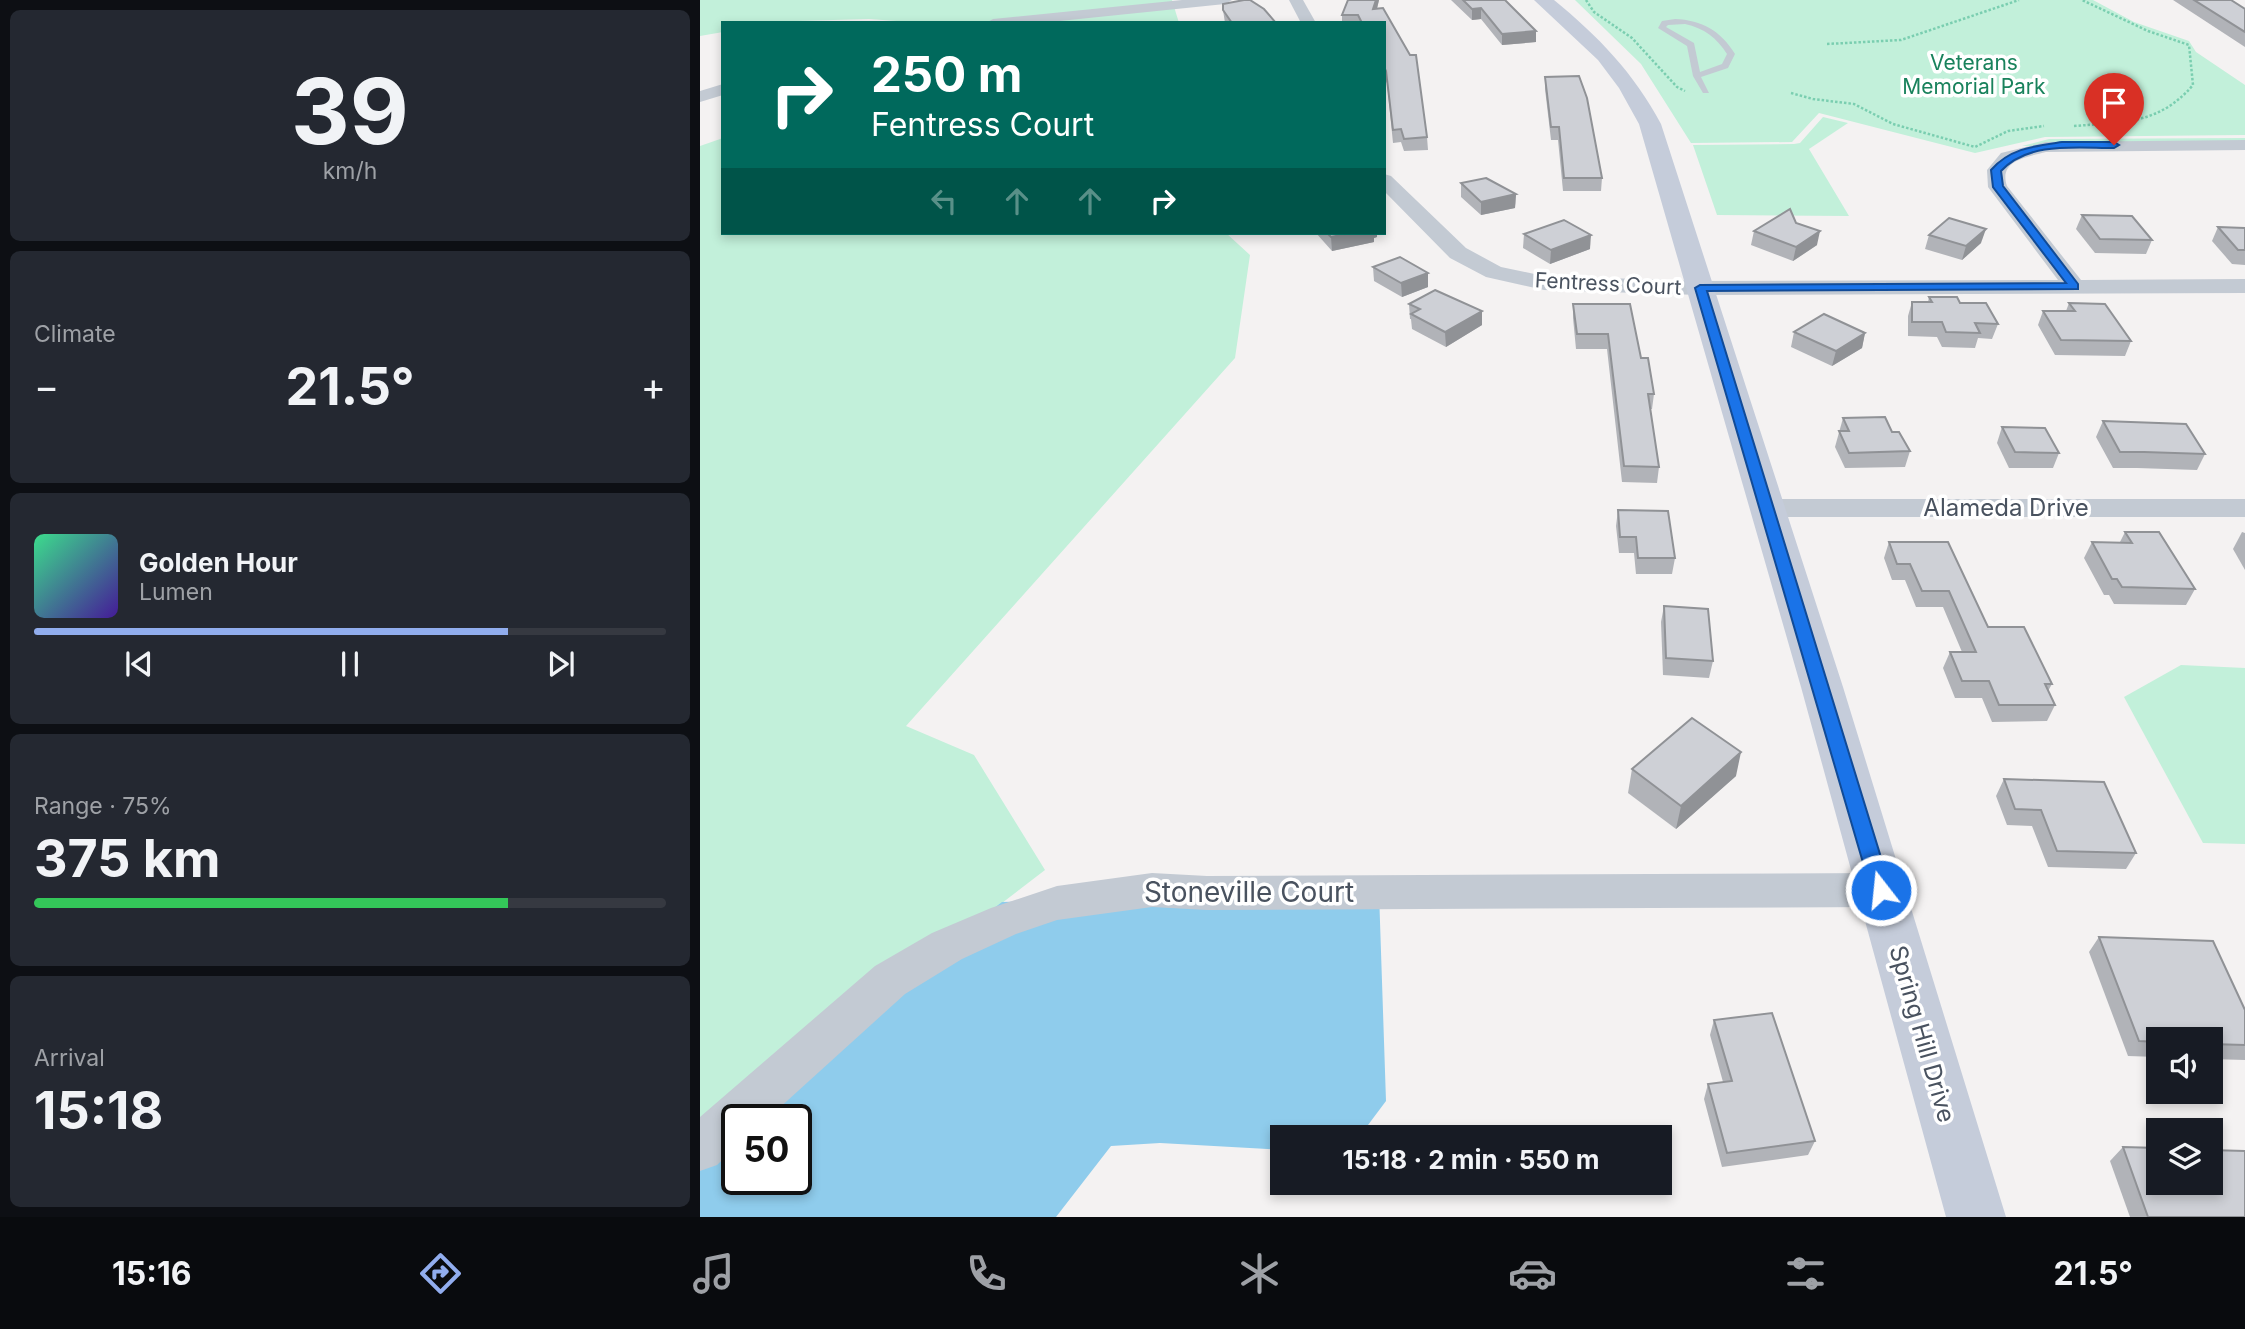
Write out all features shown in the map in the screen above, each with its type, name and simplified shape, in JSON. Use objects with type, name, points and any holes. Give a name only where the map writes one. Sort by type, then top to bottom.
[{"type":"main road","name":"Spring Hill Drive","points":[[1544,0],[1602,51],[1626,80],[1650,124],[1881,890],[1976,1217]]},
{"type":"street","points":[[1013,21],[1225,0]]},
{"type":"street","points":[[1296,0],[1308,21]]},
{"type":"street","points":[[700,84],[721,88]]},
{"type":"street","points":[[700,97],[721,89]]},
{"type":"street","points":[[2074,286],[1998,187],[1995,178],[2001,163],[2020,152],[2062,145],[2245,145]]},
{"type":"street","name":"Fentress Court","points":[[1386,182],[1458,253],[1494,272],[1544,284],[1700,288],[2245,286]]},
{"type":"street","name":"Alameda Drive","points":[[1767,508],[2245,508]]},
{"type":"street","name":"Stoneville Court","points":[[700,1148],[890,980],[947,946],[1005,920],[1057,903],[1152,890],[1207,893],[1881,890]]},
{"type":"lane","points":[[1697,76],[1725,66],[1731,54],[1724,41],[1688,20],[1665,23],[1662,28],[1692,45],[1697,76],[1699,84],[1706,91]]},
{"type":"path","points":[[1586,0],[1594,12],[1632,38],[1677,87],[1689,92]]},
{"type":"path","points":[[1827,44],[1900,40],[2019,0]]},
{"type":"path","points":[[2062,126],[2141,121],[2183,97],[2193,85],[2189,45],[2148,32],[2082,0]]},
{"type":"path","points":[[1791,93],[1813,99],[1854,104],[1893,124],[1975,147],[2008,131],[2050,126]]},
{"type":"green space","points":[[700,0],[1172,0],[1178,21],[721,21],[721,32],[700,36]]},
{"type":"green space","name":"Veterans Memorial Park","points":[[1575,0],[2093,0],[2134,22],[2189,41],[2196,52],[2245,85],[2245,135],[2045,137],[1975,153],[1819,113],[1792,142],[1691,143],[1641,64]]},
{"type":"green space","points":[[1823,117],[1848,123],[1809,149],[1849,216],[1717,215],[1693,145],[1800,143]]},
{"type":"green space","points":[[2245,138],[2245,144],[2022,146],[2049,139]]},
{"type":"green space","points":[[721,139],[721,235],[1228,235],[1250,255],[1235,358],[906,726],[974,755],[1045,870],[740,1104],[721,1104],[721,1119],[700,1135],[700,146]]},
{"type":"green space","points":[[2181,665],[2245,668],[2245,844],[2203,843],[2124,697]]},
{"type":"water","points":[[1379,892],[1386,1101],[1368,1125],[1270,1125],[1270,1149],[1160,1143],[1111,1146],[1056,1217],[700,1217],[700,1165],[717,1121],[721,1118],[721,1195],[812,1195],[812,1104],[739,1104],[1002,902]]},
{"type":"building","points":[[1250,0],[1264,9],[1274,21],[1231,21],[1223,10],[1223,4]]},
{"type":"building","points":[[1348,0],[1376,0],[1373,9],[1383,8],[1410,55],[1416,55],[1427,137],[1404,139],[1401,129],[1393,130],[1386,71],[1386,21],[1361,21],[1358,15],[1342,15]]},
{"type":"building","points":[[1463,0],[1505,0],[1536,31],[1502,34],[1481,8],[1472,9]]},
{"type":"building","points":[[2194,0],[2231,0],[2245,9],[2245,32]]},
{"type":"building","points":[[1579,76],[1587,98],[1602,178],[1564,178],[1559,127],[1551,127],[1545,77]]},
{"type":"building","points":[[1486,178],[1516,194],[1481,202],[1461,183]]},
{"type":"building","points":[[1790,209],[1796,223],[1820,231],[1796,247],[1754,231]]},
{"type":"building","points":[[2082,215],[2132,216],[2152,240],[2100,239]]},
{"type":"building","points":[[1949,218],[1986,229],[1966,246],[1929,235]]},
{"type":"building","points":[[1564,220],[1591,235],[1551,250],[1524,234]]},
{"type":"building","points":[[2218,227],[2245,228],[2245,250],[2238,250]]},
{"type":"building","points":[[1400,257],[1428,273],[1401,283],[1373,267]]},
{"type":"building","points":[[1435,290],[1482,311],[1445,332],[1411,314],[1420,309],[1409,304]]},
{"type":"building","points":[[1929,297],[1957,297],[1960,303],[1986,303],[1998,324],[1975,323],[1980,333],[1946,332],[1942,322],[1912,322],[1912,302],[1932,302]]},
{"type":"building","points":[[2069,303],[2105,304],[2131,341],[2061,340],[2043,311],[2075,311]]},
{"type":"building","points":[[1573,304],[1630,304],[1641,358],[1648,358],[1654,394],[1648,394],[1659,467],[1624,466],[1608,334],[1577,334]]},
{"type":"building","points":[[1824,314],[1865,333],[1836,351],[1794,332]]},
{"type":"building","points":[[1885,417],[1892,432],[1899,432],[1910,451],[1849,453],[1839,431],[1849,431],[1843,418]]},
{"type":"building","points":[[2103,421],[2186,424],[2205,454],[2120,452]]},
{"type":"building","points":[[2002,427],[2045,428],[2059,453],[2015,452]]},
{"type":"building","points":[[1618,510],[1668,511],[1675,558],[1638,558],[1636,537],[1620,537]]},
{"type":"building","points":[[2125,532],[2159,532],[2195,589],[2122,587],[2117,579],[2112,579],[2092,542],[2132,543]]},
{"type":"building","points":[[1889,542],[1948,542],[1988,627],[2024,627],[2052,684],[2045,684],[2055,705],[1999,705],[1989,681],[1962,681],[1950,652],[1976,652],[1949,591],[1922,591],[1910,564],[1897,564]]},
{"type":"building","points":[[1664,606],[1708,609],[1713,661],[1666,658]]},
{"type":"building","points":[[1692,718],[1741,752],[1681,806],[1632,769]]},
{"type":"building","points":[[2004,779],[2104,782],[2136,853],[2057,851],[2041,810],[2015,809]]},
{"type":"building","points":[[2099,937],[2213,941],[2245,1010],[2245,1045],[2223,1044],[2223,1027],[2146,1027],[2146,1041],[2139,1041]]},
{"type":"building","points":[[1772,1013],[1815,1141],[1727,1153],[1708,1084],[1732,1081],[1714,1020]]},
{"type":"building","points":[[2123,1147],[2146,1148],[2146,1195],[2223,1195],[2223,1150],[2245,1151],[2245,1217],[2148,1217]]},
{"type":"route","points":[[1881,890],[1700,288],[2074,286],[1998,187],[1996,170],[2001,163],[2020,152],[2046,146],[2114,145]]}]
